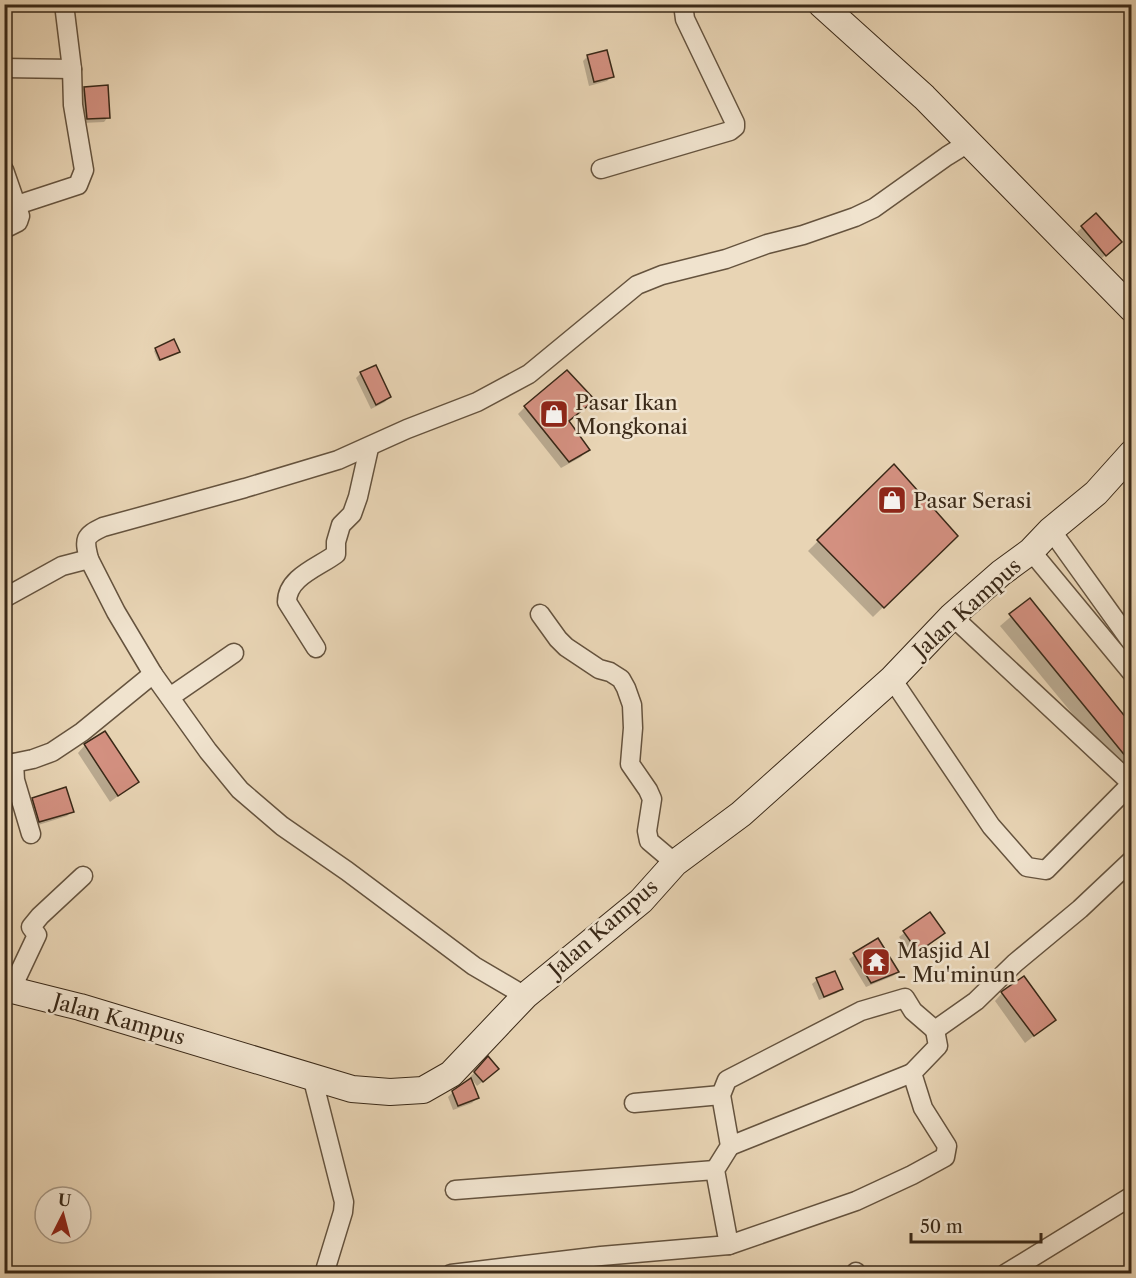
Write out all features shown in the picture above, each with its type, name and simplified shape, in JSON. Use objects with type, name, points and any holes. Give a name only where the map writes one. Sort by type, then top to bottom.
[{"type":"street","points":[[17,205],[78,185],[84,170],[73,105],[72,69],[64,4]]},
{"type":"street","points":[[601,169],[730,131],[735,127],[727,102],[685,19],[683,4]]},
{"type":"street","points":[[822,5],[907,81],[1131,309]]},
{"type":"street","points":[[4,68],[72,69]]},
{"type":"street","points":[[525,996],[474,966],[259,807],[240,789],[208,752],[153,674],[89,559],[85,543],[89,534],[103,526],[245,488],[338,460],[407,429],[477,402],[529,374],[636,285],[673,272],[726,259],[855,217],[874,208],[946,156],[968,143]]},
{"type":"street","points":[[4,170],[20,216],[18,222],[4,229]]},
{"type":"street","points":[[316,648],[287,602],[287,594],[297,578],[320,566],[336,554],[336,542],[341,525],[352,514],[358,497],[369,448]]},
{"type":"street","name":"Jalan Kampus","points":[[8,989],[80,1007],[352,1089],[390,1092],[423,1090],[451,1074],[525,996],[641,901],[675,863],[741,814],[891,679],[952,616],[1001,573],[1031,551],[1051,530],[1096,493],[1131,453]]},
{"type":"street","points":[[1051,530],[1131,643]]},
{"type":"street","points":[[1031,551],[1131,673]]},
{"type":"street","points":[[4,598],[62,566],[89,559]]},
{"type":"street","points":[[540,614],[566,647],[599,669],[621,679],[626,688],[632,705],[630,764],[652,799],[647,831],[649,841],[675,863]]},
{"type":"street","points":[[891,679],[991,826],[1027,867],[1046,870],[1131,783],[952,616]]},
{"type":"street","points":[[170,697],[234,653]]},
{"type":"street","points":[[31,834],[9,764],[52,752],[82,732],[153,674]]},
{"type":"street","points":[[935,1030],[976,1001],[1015,963],[1080,909],[1131,860]]},
{"type":"street","points":[[8,989],[37,935],[31,927],[83,876]]},
{"type":"street","points":[[729,1245],[715,1170],[730,1146],[912,1073],[938,1046],[935,1030],[913,1011],[905,998],[861,1011],[727,1080],[721,1095],[730,1146]]},
{"type":"street","points":[[451,1274],[480,1272],[555,1260],[729,1245],[856,1201],[945,1157],[947,1146],[923,1108],[912,1073]]},
{"type":"street","points":[[312,1076],[344,1202],[324,1274]]},
{"type":"street","points":[[634,1103],[721,1095]]},
{"type":"street","points":[[455,1190],[715,1170]]},
{"type":"street","points":[[1005,1274],[1131,1196]]},
{"type":"building","points":[[607,50],[614,77],[594,82],[587,55]]},
{"type":"building","points":[[108,85],[110,118],[87,119],[84,87]]},
{"type":"building","points":[[1096,213],[1122,242],[1106,256],[1081,226]]},
{"type":"building","points":[[174,339],[180,352],[160,360],[155,348]]},
{"type":"building","points":[[376,365],[391,397],[376,405],[360,372]]},
{"type":"building","name":"Pasar Ikan Mongkonai","points":[[567,370],[595,400],[569,421],[590,450],[569,462],[524,406]]},
{"type":"building","name":"Pasar Serasi","points":[[894,464],[958,536],[884,608],[817,540]]},
{"type":"building","points":[[1030,598],[1131,724],[1131,763],[1009,614]]},
{"type":"building","points":[[105,731],[139,782],[118,796],[84,744]]},
{"type":"building","points":[[66,787],[74,812],[39,822],[32,798]]},
{"type":"building","points":[[930,912],[945,933],[918,952],[903,931]]},
{"type":"building","name":"Masjid Al - Mu'minun","points":[[878,938],[899,972],[871,983],[853,953]]},
{"type":"building","points":[[835,971],[843,989],[824,997],[816,978]]},
{"type":"building","points":[[1024,976],[1056,1020],[1034,1036],[1001,992]]},
{"type":"building","points":[[488,1056],[499,1069],[483,1082],[474,1072]]},
{"type":"building","points":[[471,1078],[479,1098],[458,1106],[452,1091]]},
{"type":"place","name":"Pasar Ikan Mongkonai","points":[[554,414]]},
{"type":"place","name":"Pasar Serasi","points":[[892,500]]},
{"type":"place","name":"Masjid Al - Mu'minun","points":[[876,962]]}]
